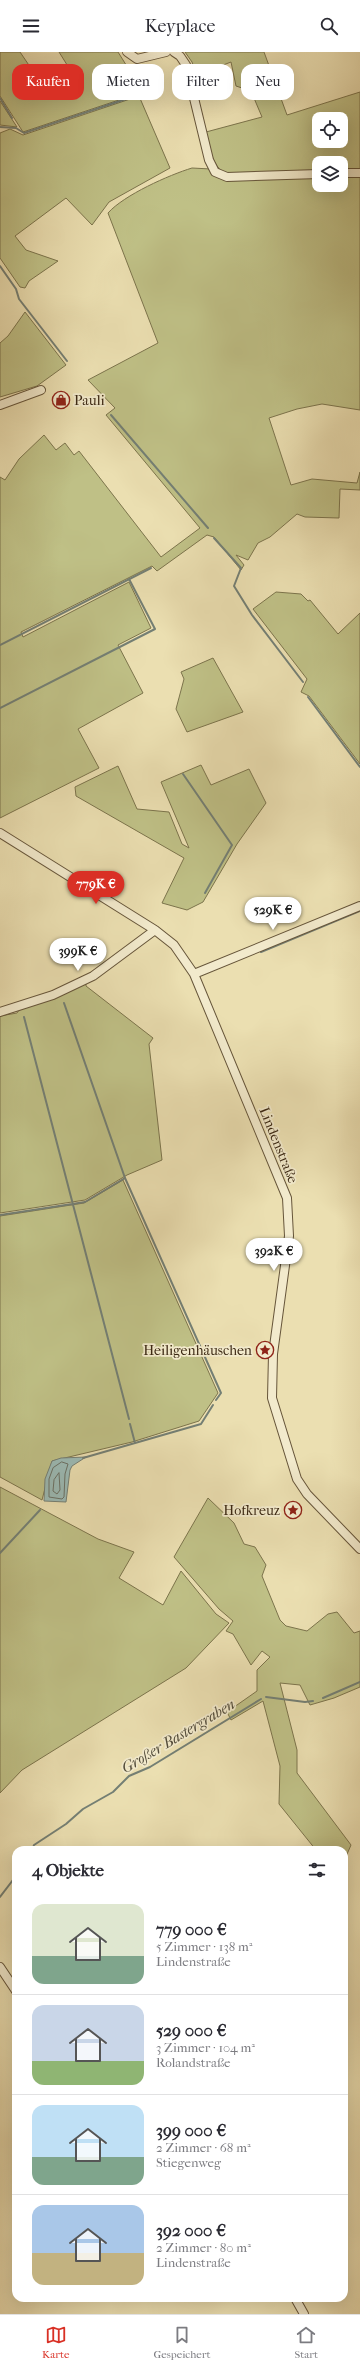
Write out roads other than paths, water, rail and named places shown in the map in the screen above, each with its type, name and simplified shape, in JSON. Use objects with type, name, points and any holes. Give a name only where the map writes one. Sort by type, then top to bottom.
[{"type":"street","points":[[127,52],[137,59],[166,52]]},
{"type":"street","points":[[174,52],[180,56],[186,65],[209,160],[214,172],[228,177],[312,174]]},
{"type":"street","points":[[348,173],[360,173]]},
{"type":"street","points":[[0,405],[41,390]]},
{"type":"street","name":"Lindenstraße","points":[[0,833],[155,930],[174,944],[194,974],[286,1198],[289,1236],[273,1354],[272,1398],[276,1417],[297,1479],[307,1494],[360,1549]]},
{"type":"street","points":[[194,974],[360,906]]},
{"type":"street","points":[[0,1012],[53,995],[93,976],[155,930]]},
{"type":"street","points":[[0,1966],[12,1985]]},
{"type":"street","points":[[297,2302],[303,2313]]},
{"type":"water","points":[[86,1457],[72,1466],[70,1470],[66,1502],[44,1501],[45,1479],[52,1461],[61,1458]]},
{"type":"waterway","points":[[0,98],[12,118]]},
{"type":"waterway","points":[[0,127],[16,128],[24,133],[123,100]]},
{"type":"waterway","points":[[0,266],[16,289],[19,299],[67,361]]},
{"type":"waterway","points":[[111,415],[208,528]]},
{"type":"waterway","points":[[214,538],[241,568],[234,586],[252,615],[303,682]]},
{"type":"waterway","points":[[0,645],[151,568]]},
{"type":"waterway","points":[[0,708],[155,629],[129,579]]},
{"type":"waterway","points":[[308,697],[360,767]]},
{"type":"waterway","points":[[183,774],[232,845],[205,893]]},
{"type":"waterway","points":[[261,952],[360,911]]},
{"type":"waterway","points":[[64,1003],[125,1178],[221,1393],[216,1400]]},
{"type":"waterway","points":[[24,1017],[129,1419]]},
{"type":"waterway","points":[[0,1215],[85,1202],[125,1178]]},
{"type":"waterway","points":[[83,1458],[201,1424],[213,1405]]},
{"type":"waterway","points":[[130,1424],[135,1443]]},
{"type":"waterway","points":[[0,1553],[40,1510]]},
{"type":"waterway","name":"Großer Bastergraben","points":[[323,1698],[360,1682]]},
{"type":"waterway","name":"Großer Bastergraben","points":[[266,1697],[305,1702],[313,1701]]},
{"type":"waterway","name":"Großer Bastergraben","points":[[34,1846],[66,1824],[83,1809],[113,1792],[129,1776],[150,1767],[261,1699]]},
{"type":"waterway","name":"Großer Bastergraben","points":[[0,1897],[12,1881]]},
{"type":"place","name":"Pauli","points":[[61,400]]},
{"type":"place","name":"Heiligenhäuschen","points":[[265,1350]]},
{"type":"place","name":"Hofkreuz","points":[[293,1510]]}]
